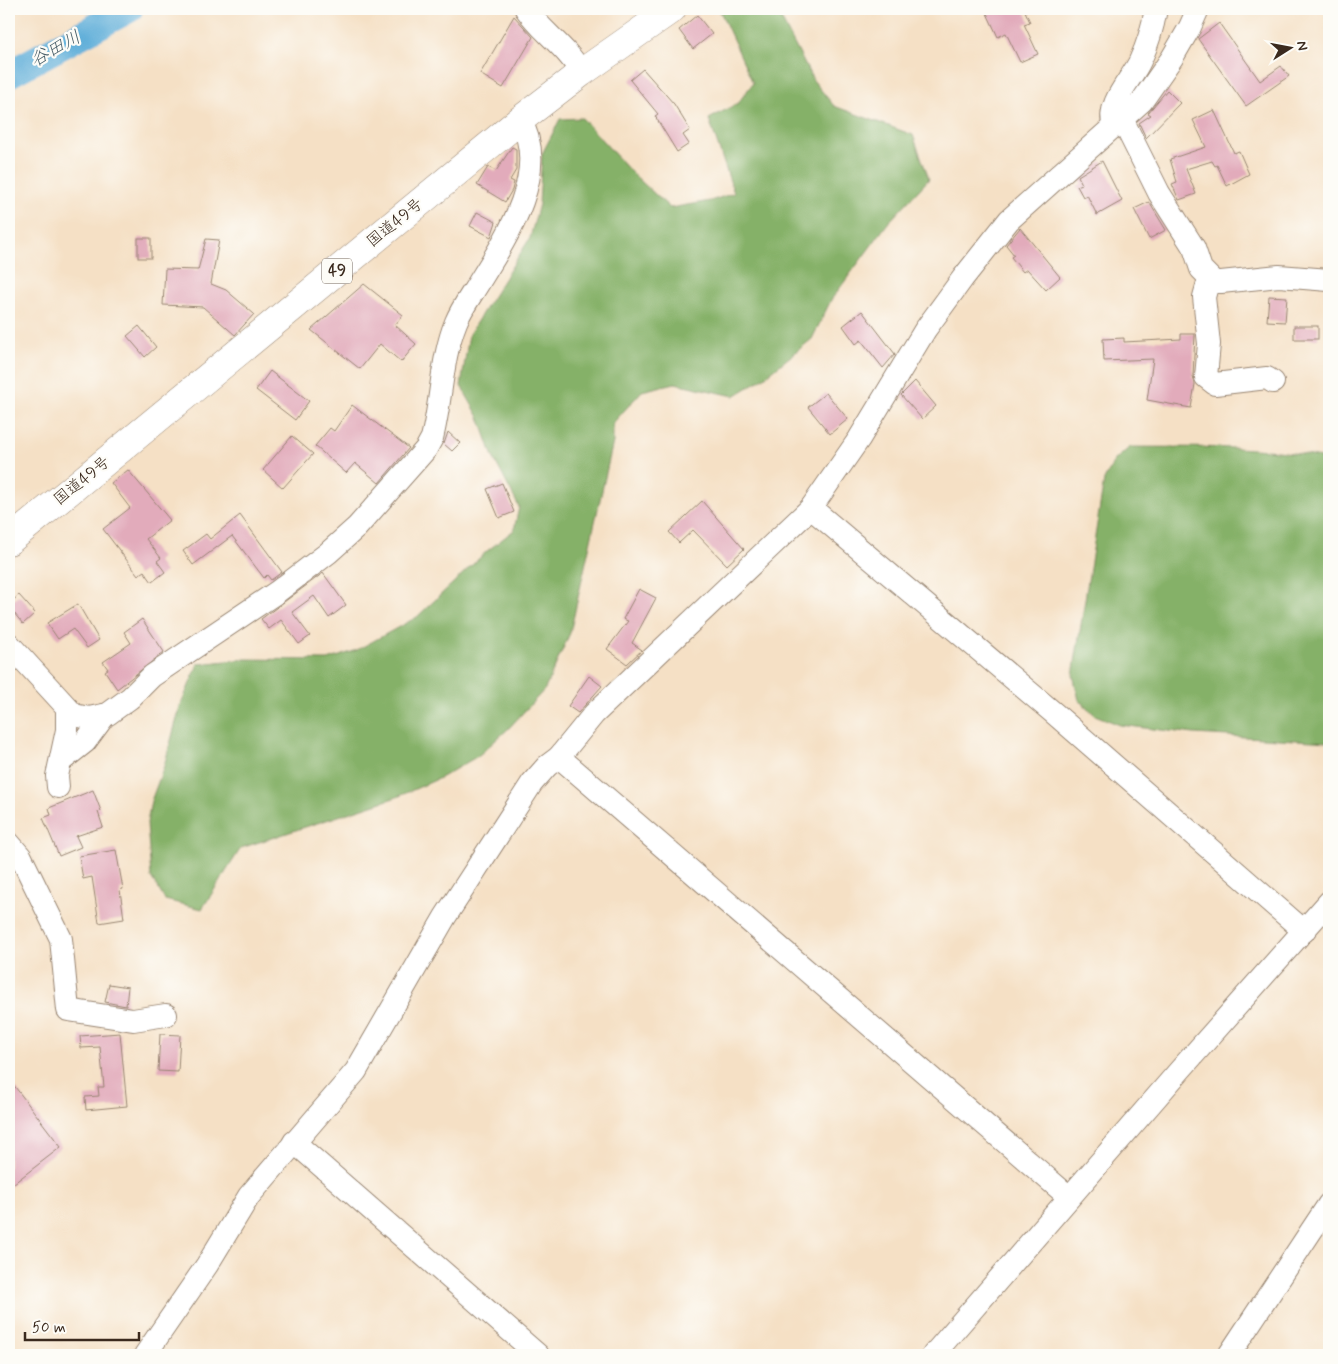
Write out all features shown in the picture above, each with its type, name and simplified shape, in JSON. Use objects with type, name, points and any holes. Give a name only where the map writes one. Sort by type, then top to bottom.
[{"type":"highway","name":"国道49号","points":[[9,541],[520,120],[581,73],[672,9]]},
{"type":"street","points":[[526,9],[549,37],[576,63],[581,73]]},
{"type":"street","points":[[1156,9],[1141,59],[1121,92],[1111,115],[1118,123],[1194,248],[1201,269],[1209,279],[1221,282],[1293,275],[1329,280]]},
{"type":"street","points":[[144,1355],[207,1266],[249,1196],[356,1071],[446,917],[532,784],[547,766],[559,757],[594,714],[811,508],[859,439],[925,330],[1009,220],[1083,151],[1142,101],[1172,58],[1198,9]]},
{"type":"street","points":[[61,761],[72,755],[85,742],[105,715],[130,698],[152,676],[277,592],[328,553],[358,527],[426,448],[433,432],[447,349],[457,320],[498,252],[526,188],[530,166],[529,136],[520,120]]},
{"type":"street","points":[[1209,279],[1204,298],[1209,344],[1206,377],[1215,384],[1267,378],[1273,382]]},
{"type":"street","points":[[811,508],[1055,714],[1304,931]]},
{"type":"street","points":[[9,644],[74,715],[81,718],[105,715]]},
{"type":"street","points":[[58,787],[57,776],[67,730],[67,708]]},
{"type":"street","points":[[559,757],[1069,1197]]},
{"type":"street","points":[[9,843],[21,857],[61,939],[68,1010],[133,1020],[166,1015]]},
{"type":"street","points":[[933,1355],[1069,1197],[1329,902]]},
{"type":"street","points":[[294,1142],[538,1355]]},
{"type":"street","points":[[1229,1355],[1329,1204]]},
{"type":"green space","points":[[719,9],[776,9],[813,80],[834,106],[913,135],[929,179],[888,223],[831,300],[812,339],[762,379],[734,396],[675,383],[642,391],[613,423],[613,442],[570,633],[545,689],[508,729],[478,756],[440,778],[397,797],[241,848],[202,909],[165,900],[151,877],[147,823],[151,801],[164,766],[180,707],[198,664],[246,659],[328,660],[357,650],[417,617],[487,551],[514,530],[519,507],[493,457],[479,417],[461,386],[469,334],[530,238],[539,204],[542,154],[560,119],[582,118],[631,172],[670,208],[710,201],[734,193],[709,119],[738,103],[753,83]]},
{"type":"green space","points":[[1130,447],[1255,449],[1280,451],[1329,460],[1329,742],[1194,734],[1120,725],[1095,715],[1079,700],[1073,675],[1104,480],[1114,461]]},
{"type":"building","points":[[985,9],[1024,9],[1030,22],[1024,24],[1038,54],[1020,62],[1006,33],[998,37]]},
{"type":"building","points":[[697,15],[712,34],[693,49],[679,30]]},
{"type":"building","points":[[514,16],[533,37],[503,88],[480,74]]},
{"type":"building","points":[[1219,23],[1260,81],[1281,66],[1289,76],[1246,106],[1198,39]]},
{"type":"building","points":[[643,69],[674,104],[690,130],[683,135],[689,144],[677,152],[655,116],[658,114],[630,80]]},
{"type":"building","points":[[1167,90],[1180,103],[1146,138],[1139,123],[1151,115],[1148,113]]},
{"type":"building","points":[[1214,110],[1234,153],[1239,151],[1249,174],[1227,186],[1217,165],[1215,166],[1212,161],[1186,169],[1196,194],[1179,200],[1172,184],[1177,182],[1170,159],[1206,147],[1193,120]]},
{"type":"building","points":[[512,147],[516,149],[516,170],[510,180],[514,182],[512,190],[505,202],[477,185],[488,167],[496,171]]},
{"type":"building","points":[[1102,161],[1122,201],[1097,215],[1087,195],[1083,197],[1077,186],[1082,184],[1078,176]]},
{"type":"building","points":[[1149,202],[1166,230],[1149,239],[1134,209]]},
{"type":"building","points":[[477,212],[496,222],[491,237],[470,226]]},
{"type":"building","points":[[1020,228],[1060,277],[1046,290],[1027,269],[1023,272],[1011,257],[1014,255],[1006,245]]},
{"type":"building","points":[[138,238],[151,238],[151,258],[138,258]]},
{"type":"building","points":[[206,239],[219,240],[211,284],[226,290],[254,314],[235,335],[203,307],[163,305],[165,269],[198,270]]},
{"type":"building","points":[[364,284],[403,315],[395,325],[416,344],[401,362],[380,344],[360,369],[311,330]]},
{"type":"building","points":[[1269,296],[1287,297],[1285,322],[1267,321]]},
{"type":"building","points":[[862,311],[895,354],[883,368],[861,340],[856,344],[843,326]]},
{"type":"building","points":[[139,326],[156,347],[145,357],[127,336]]},
{"type":"building","points":[[1294,326],[1318,326],[1318,339],[1294,339]]},
{"type":"building","points":[[1181,334],[1195,334],[1193,376],[1195,384],[1191,408],[1147,400],[1153,359],[1104,361],[1103,339],[1124,338],[1124,342],[1181,339]]},
{"type":"building","points":[[270,371],[309,401],[295,420],[256,390]]},
{"type":"building","points":[[915,381],[936,406],[922,419],[901,395]]},
{"type":"building","points":[[826,393],[848,419],[830,434],[808,407]]},
{"type":"building","points":[[352,405],[409,448],[379,483],[355,463],[346,473],[315,446],[330,428],[334,431]]},
{"type":"building","points":[[448,432],[460,443],[452,451],[444,444]]},
{"type":"building","points":[[292,436],[313,454],[283,488],[263,470]]},
{"type":"building","points":[[128,470],[170,520],[146,539],[161,558],[157,561],[165,572],[152,582],[144,571],[138,575],[103,529],[130,508],[111,483]]},
{"type":"building","points":[[502,483],[514,512],[499,518],[487,489]]},
{"type":"building","points":[[702,501],[744,549],[727,565],[693,530],[679,543],[669,532]]},
{"type":"building","points":[[240,515],[282,572],[271,580],[267,575],[264,578],[232,536],[193,565],[183,551],[206,534],[210,539]]},
{"type":"building","points":[[323,573],[346,605],[329,618],[314,596],[292,612],[310,636],[299,644],[281,620],[269,629],[261,619]]},
{"type":"building","points":[[639,589],[656,598],[632,643],[642,650],[627,664],[607,649],[628,621],[623,619]]},
{"type":"building","points":[[19,595],[35,613],[23,624],[9,607],[9,604]]},
{"type":"building","points":[[78,604],[99,640],[87,648],[73,629],[58,639],[47,623]]},
{"type":"building","points":[[142,619],[164,652],[117,689],[105,671],[108,669],[103,662],[131,643],[124,632]]},
{"type":"building","points":[[589,676],[602,686],[578,713],[568,706]]},
{"type":"building","points":[[93,790],[101,811],[98,812],[103,827],[76,836],[81,847],[59,856],[43,818],[51,815],[49,808]]},
{"type":"building","points":[[116,850],[123,889],[120,890],[124,919],[99,923],[92,877],[83,879],[79,856]]},
{"type":"building","points":[[109,984],[128,987],[126,1006],[105,1002]]},
{"type":"building","points":[[120,1033],[127,1106],[86,1110],[85,1097],[99,1096],[98,1087],[104,1087],[100,1047],[81,1048],[80,1036]]},
{"type":"building","points":[[160,1034],[180,1035],[178,1072],[158,1071]]},
{"type":"building","points":[[9,1079],[61,1147],[9,1187]]},
{"type":"waterway","name":"谷田川","points":[[9,74],[129,9]]}]
